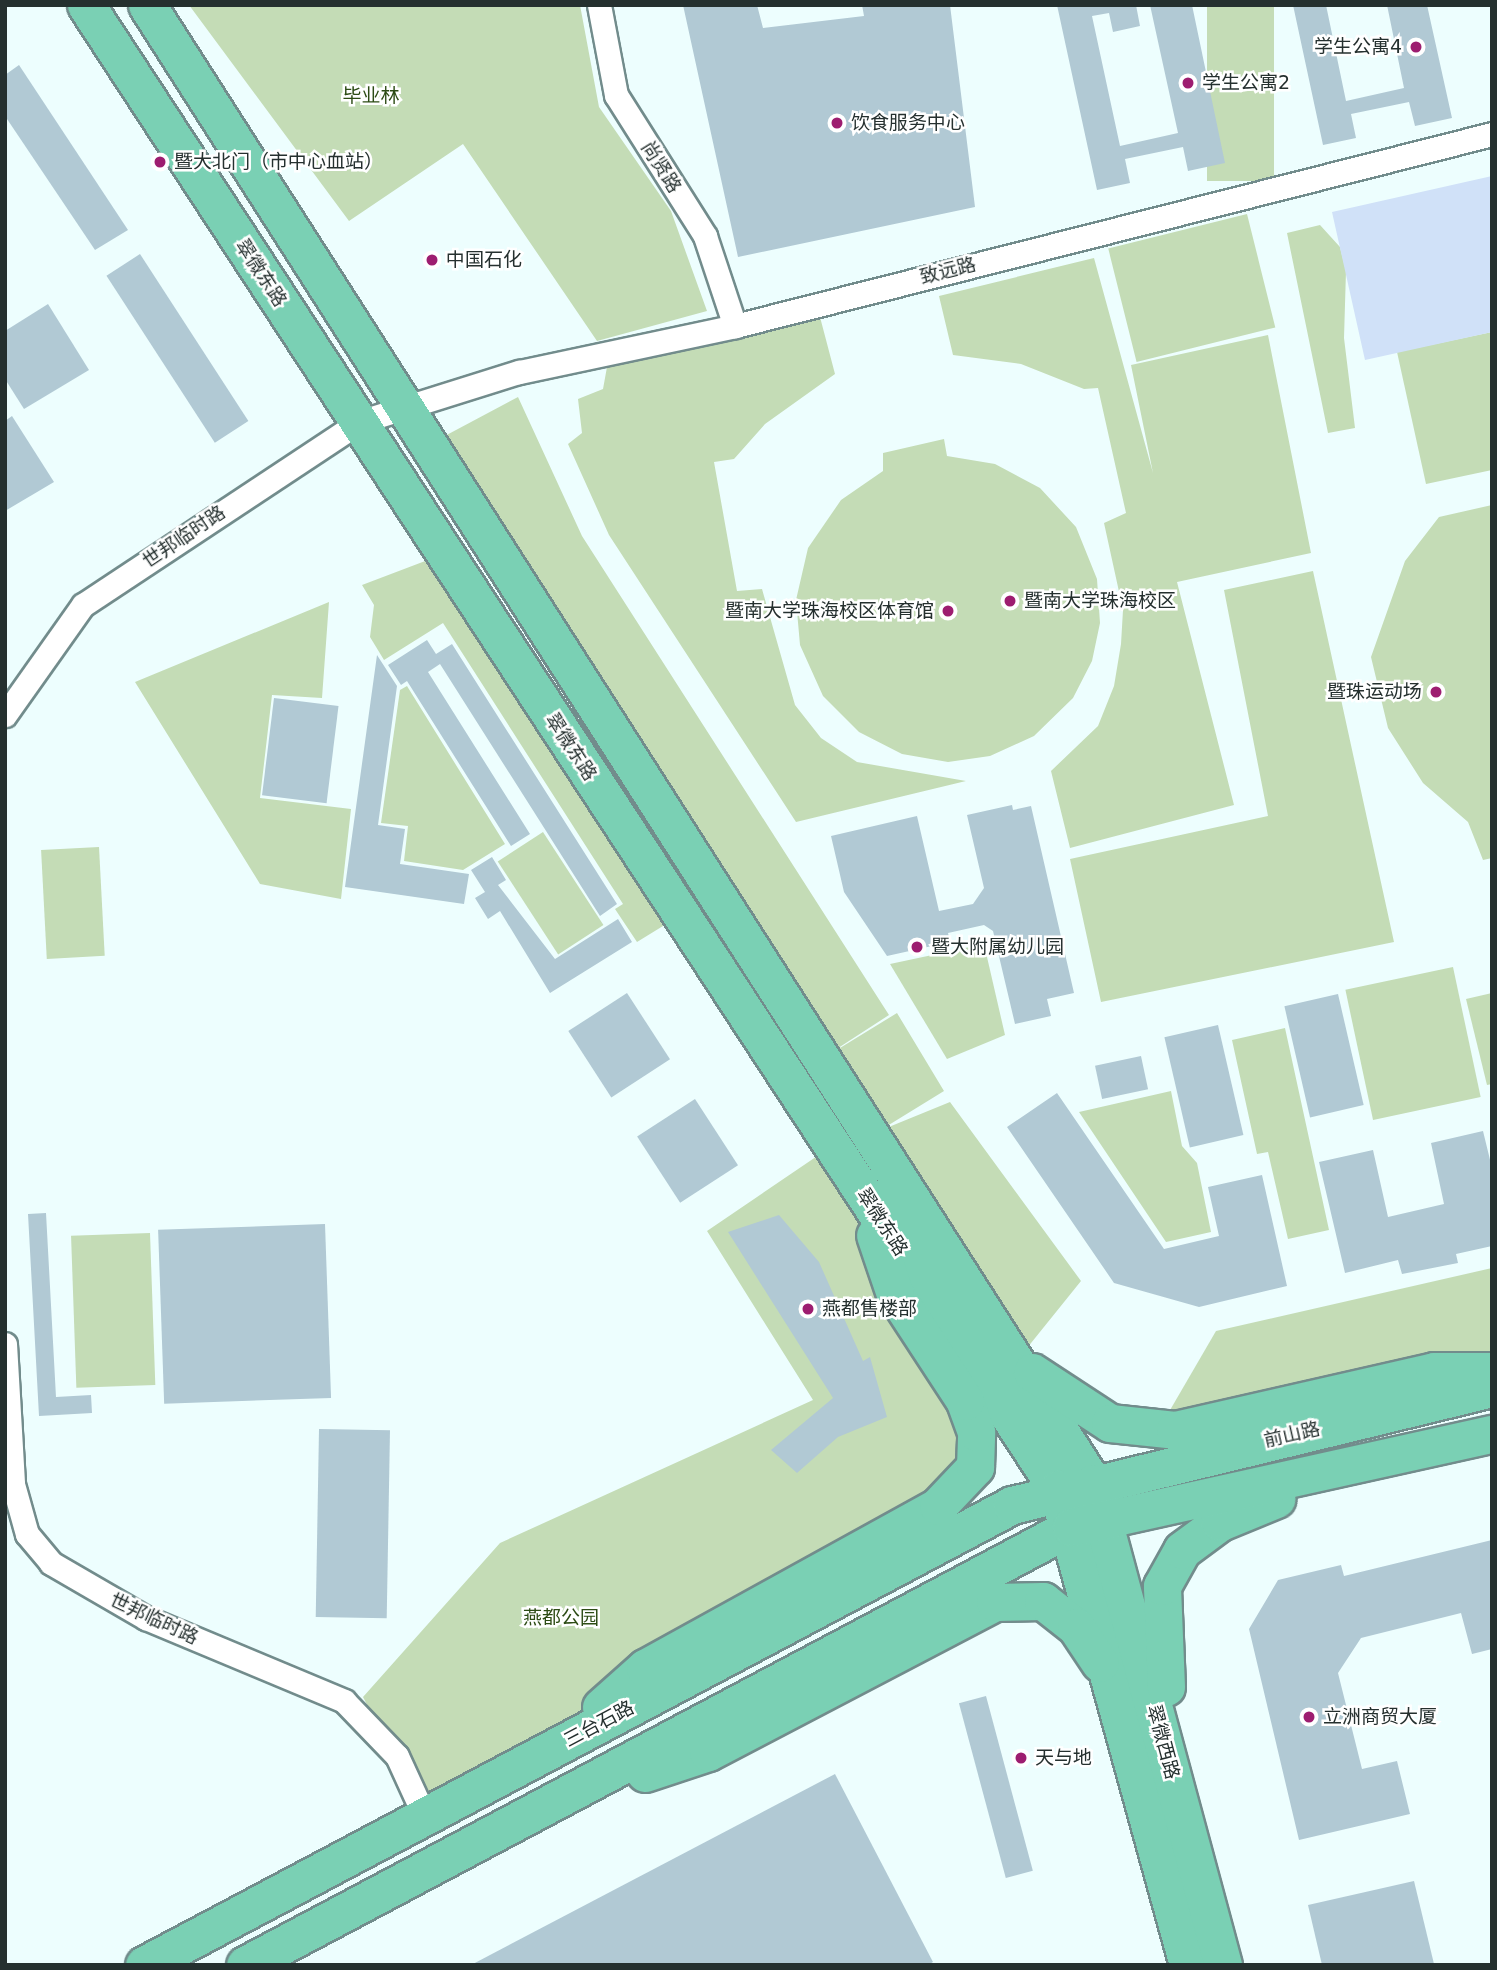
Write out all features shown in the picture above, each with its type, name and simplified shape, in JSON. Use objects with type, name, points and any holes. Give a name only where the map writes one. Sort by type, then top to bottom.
[{"type":"main road","name":"翠微东路","points":[[86,5],[1057,1489],[1087,1523]]},
{"type":"main road","name":"翠微东路","points":[[147,5],[1093,1483],[1087,1523]]},
{"type":"main road","points":[[552,1750],[645,1668],[938,1506],[975,1467],[976,1432],[965,1401],[895,1294],[860,1188]]},
{"type":"main road","points":[[1006,1348],[1051,1390],[1110,1423],[1175,1430],[1434,1371],[1492,1371]]},
{"type":"main road","name":"前山路","points":[[1057,1489],[1093,1483],[1492,1388]]},
{"type":"main road","points":[[245,1965],[1087,1523],[1492,1434]]},
{"type":"main road","points":[[1178,1797],[1159,1618],[1162,1586],[1182,1550],[1220,1522],[1361,1463]]},
{"type":"main road","name":"三台石路","points":[[144,1965],[1012,1505],[1057,1489]]},
{"type":"main road","name":"翠微西路","points":[[1087,1523],[1112,1681],[1188,1965]]},
{"type":"main road","name":"翠微西路","points":[[1087,1523],[1178,1797],[1223,1965]]},
{"type":"main road","points":[[532,1813],[708,1752],[995,1602],[1043,1601],[1076,1627],[1112,1681]]},
{"type":"street","name":"尚贤路","points":[[598,5],[616,95],[705,236],[735,326]]},
{"type":"street","name":"致远路","points":[[403,405],[531,369],[735,326],[1492,134]]},
{"type":"street","name":"世邦临时路","points":[[5,715],[83,605],[359,422],[403,405]]},
{"type":"street","name":"世邦临时路","points":[[5,1344],[13,1484],[27,1534],[51,1563],[146,1618],[344,1701],[397,1756],[424,1815]]},
{"type":"green space","name":"毕业林","points":[[189,5],[580,5],[599,107],[671,211],[707,311],[597,341],[463,144],[349,221]]},
{"type":"green space","points":[[1207,5],[1274,5],[1274,181],[1207,181]]},
{"type":"green space","points":[[1247,214],[1275,328],[1137,362],[1108,249]]},
{"type":"green space","points":[[1320,225],[1340,247],[1346,271],[1344,338],[1355,428],[1328,433],[1287,233]]},
{"type":"green space","points":[[1094,258],[1153,473],[1131,365],[1268,335],[1311,553],[1177,582],[1234,805],[1070,848],[1051,771],[1098,726],[1114,686],[1121,644],[1123,610],[1104,523],[1126,513],[1098,388],[1084,389],[1021,364],[953,355],[939,296]]},
{"type":"green space","points":[[820,317],[835,374],[765,424],[734,459],[714,462],[737,591],[762,589],[795,705],[821,738],[857,762],[966,781],[796,822],[609,535],[568,444],[582,433],[578,399],[603,389],[607,367]]},
{"type":"green space","points":[[1492,332],[1492,470],[1426,484],[1397,352]]},
{"type":"green space","points":[[518,397],[582,536],[889,1015],[832,1052],[441,438]]},
{"type":"green space","name":"暨南大学珠海校区体育馆","points":[[944,439],[947,456],[995,464],[1040,488],[1076,527],[1097,579],[1100,623],[1092,661],[1073,698],[1034,736],[990,756],[948,762],[902,754],[859,732],[823,696],[800,645],[796,600],[808,548],[841,500],[883,471],[883,453]]},
{"type":"green space","name":"暨珠运动场","points":[[1492,505],[1492,858],[1483,860],[1468,822],[1423,783],[1388,728],[1371,657],[1405,561],[1439,517]]},
{"type":"green space","points":[[441,555],[676,918],[637,942],[615,909],[623,904],[443,623],[384,660],[370,637],[374,605],[362,585]]},
{"type":"green space","points":[[1313,571],[1394,942],[1101,1002],[1070,859],[1268,816],[1224,590]]},
{"type":"green space","points":[[329,602],[322,698],[272,695],[260,798],[351,809],[341,899],[260,884],[135,682]]},
{"type":"green space","points":[[407,686],[505,844],[463,870],[404,861],[408,826],[381,823],[400,690]]},
{"type":"green space","points":[[543,832],[603,925],[558,955],[498,861]]},
{"type":"green space","points":[[99,847],[105,956],[47,959],[41,850]]},
{"type":"green space","points":[[984,944],[1005,1035],[947,1059],[890,964]]},
{"type":"green space","points":[[1453,967],[1481,1097],[1373,1120],[1345,990]]},
{"type":"green space","points":[[1492,993],[1492,1084],[1487,1085],[1466,999]]},
{"type":"green space","points":[[897,1013],[944,1091],[879,1131],[950,1102],[1081,1281],[1023,1353],[822,1059]]},
{"type":"green space","points":[[1285,1028],[1329,1230],[1288,1239],[1268,1152],[1257,1154],[1232,1040]]},
{"type":"green space","points":[[1171,1091],[1182,1146],[1197,1163],[1211,1232],[1166,1242],[1079,1112]]},
{"type":"green space","name":"燕都公园","points":[[832,1146],[964,1401],[974,1467],[552,1749],[424,1815],[363,1697],[500,1543],[813,1400],[707,1231]]},
{"type":"green space","points":[[150,1233],[155,1385],[76,1388],[71,1236]]},
{"type":"green space","points":[[1492,1268],[1492,1357],[1166,1417],[1216,1331]]},
{"type":"water","points":[[1492,176],[1492,332],[1365,360],[1332,212]]},
{"type":"building","name":"饮食服务中心","points":[[683,5],[757,5],[763,28],[864,16],[862,5],[950,5],[975,207],[738,257]]},
{"type":"building","name":"学生公寓2","points":[[1057,5],[1136,5],[1140,26],[1113,32],[1109,13],[1092,16],[1120,146],[1178,133],[1150,5],[1192,5],[1225,163],[1188,171],[1183,147],[1125,159],[1130,183],[1097,190]]},
{"type":"building","name":"学生公寓4","points":[[1293,5],[1326,5],[1346,101],[1404,88],[1387,5],[1427,5],[1452,118],[1415,126],[1409,102],[1351,114],[1356,138],[1323,145]]},
{"type":"building","points":[[19,65],[128,230],[95,250],[5,116],[5,75]]},
{"type":"building","points":[[140,254],[248,421],[215,443],[106,276]]},
{"type":"building","points":[[48,304],[89,370],[24,409],[5,379],[5,331]]},
{"type":"building","points":[[12,416],[54,482],[5,511],[5,421]]},
{"type":"building","points":[[427,640],[436,654],[452,644],[617,904],[600,916],[440,664],[428,672],[530,834],[511,846],[407,681],[401,685],[388,665]]},
{"type":"building","points":[[377,655],[397,686],[378,825],[405,829],[400,864],[469,874],[464,904],[345,887]]},
{"type":"building","points":[[274,698],[339,706],[327,803],[262,795]]},
{"type":"building","points":[[1012,805],[1013,810],[1031,806],[1074,993],[1047,999],[1051,1016],[1015,1024],[993,931],[984,925],[948,933],[950,942],[887,956],[844,892],[831,836],[917,816],[939,911],[973,904],[984,888],[967,815]]},
{"type":"building","points":[[492,857],[506,880],[498,885],[555,959],[618,919],[632,942],[550,993],[500,911],[488,919],[475,898],[485,892],[471,870]]},
{"type":"building","points":[[627,993],[670,1059],[611,1097],[568,1031]]},
{"type":"building","points":[[1338,994],[1364,1105],[1310,1117],[1284,1006]]},
{"type":"building","points":[[1218,1025],[1243,1135],[1190,1147],[1164,1037]]},
{"type":"building","points":[[1141,1056],[1148,1089],[1102,1099],[1095,1066]]},
{"type":"building","points":[[1057,1093],[1164,1249],[1219,1236],[1208,1187],[1262,1175],[1287,1286],[1199,1307],[1114,1283],[1007,1127]]},
{"type":"building","points":[[695,1099],[738,1165],[680,1203],[637,1137]]},
{"type":"building","points":[[1483,1131],[1492,1168],[1492,1246],[1456,1254],[1458,1263],[1402,1274],[1398,1260],[1345,1273],[1319,1162],[1373,1150],[1388,1217],[1444,1204],[1431,1143]]},
{"type":"building","points":[[46,1213],[56,1397],[91,1395],[92,1413],[39,1416],[28,1214]]},
{"type":"building","name":"燕都售楼部","points":[[779,1215],[819,1262],[863,1361],[870,1357],[887,1417],[838,1437],[797,1473],[771,1450],[833,1398],[728,1232]]},
{"type":"building","points":[[325,1224],[331,1398],[164,1404],[158,1230]]},
{"type":"building","points":[[319,1429],[390,1430],[387,1618],[316,1617]]},
{"type":"building","name":"立洲商贸大厦","points":[[1492,1540],[1492,1649],[1472,1654],[1461,1613],[1361,1638],[1338,1673],[1362,1769],[1397,1761],[1410,1814],[1299,1840],[1249,1629],[1278,1580],[1341,1565],[1344,1576]]},
{"type":"building","points":[[986,1696],[1033,1871],[1006,1878],[959,1703]]},
{"type":"building","points":[[835,1774],[933,1962],[928,1965],[471,1965]]},
{"type":"building","points":[[1414,1881],[1434,1964],[1322,1965],[1308,1905]]},
{"type":"place","name":"学生公寓4","points":[[1416,47]]},
{"type":"place","name":"学生公寓2","points":[[1188,83]]},
{"type":"place","name":"饮食服务中心","points":[[837,123]]},
{"type":"place","name":"暨大北门（市中心血站）","points":[[160,162]]},
{"type":"place","name":"中国石化","points":[[432,260]]},
{"type":"place","name":"暨南大学珠海校区","points":[[1010,601]]},
{"type":"place","name":"暨南大学珠海校区体育馆","points":[[948,611]]},
{"type":"place","name":"暨珠运动场","points":[[1436,692]]},
{"type":"place","name":"暨大附属幼儿园","points":[[917,947]]},
{"type":"place","name":"燕都售楼部","points":[[808,1309]]},
{"type":"place","name":"立洲商贸大厦","points":[[1309,1717]]},
{"type":"place","name":"天与地","points":[[1021,1758]]}]
